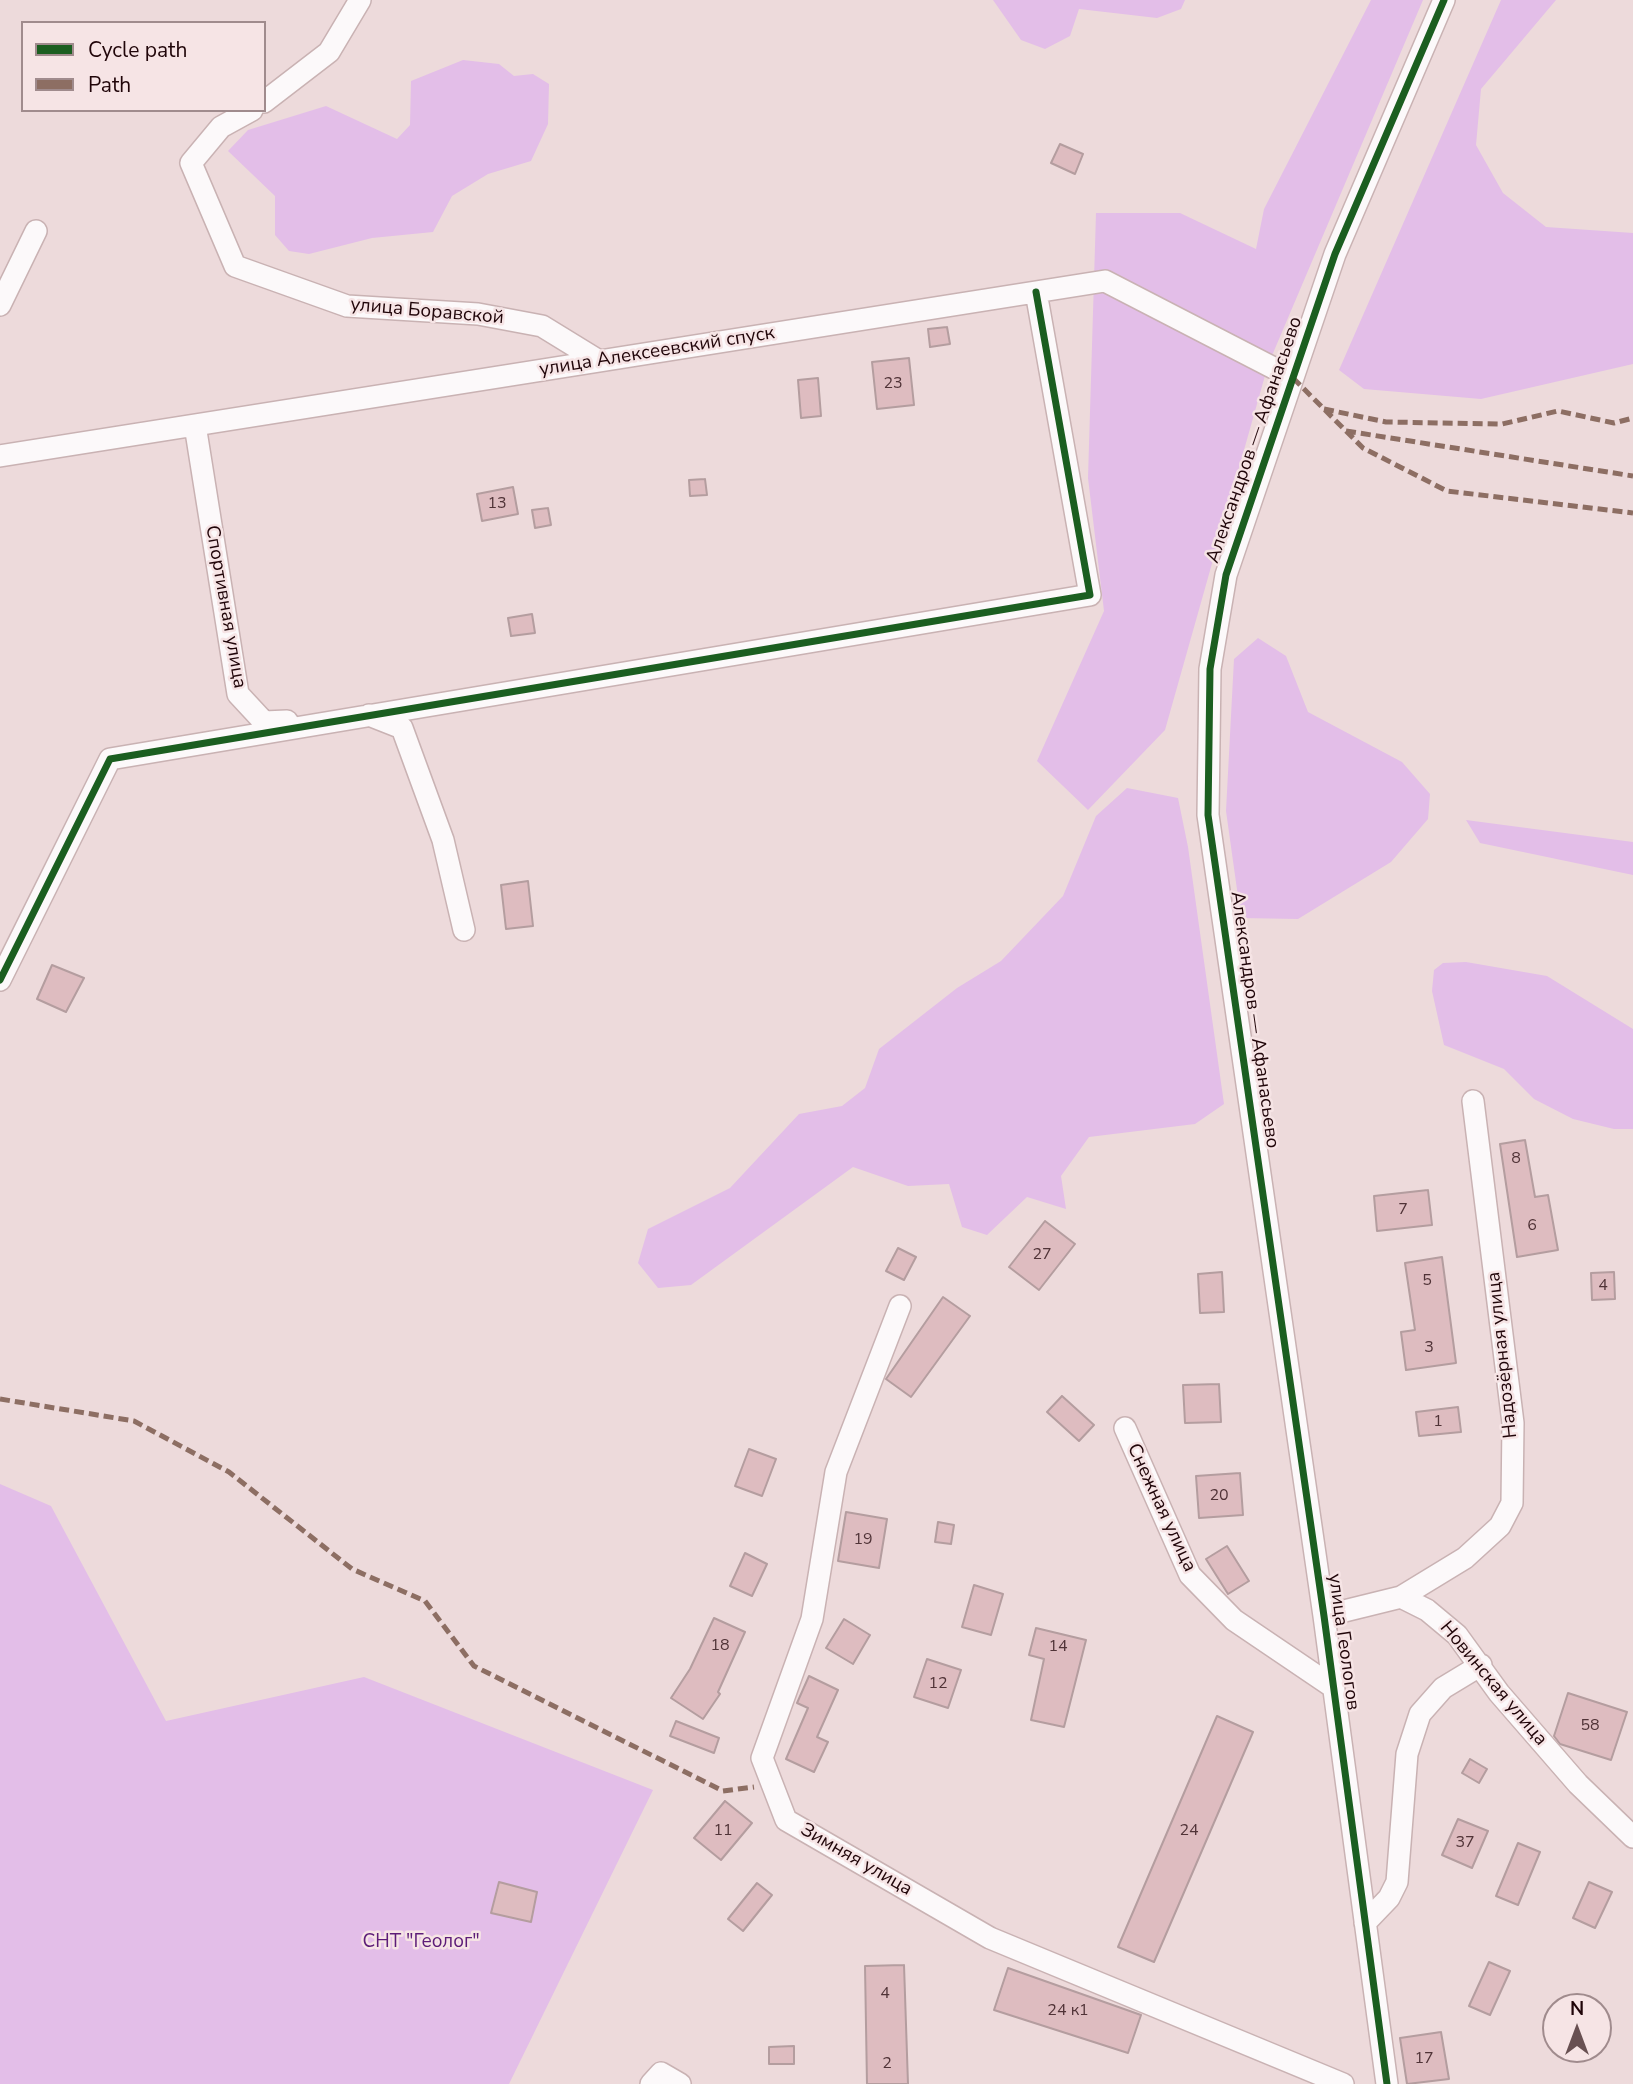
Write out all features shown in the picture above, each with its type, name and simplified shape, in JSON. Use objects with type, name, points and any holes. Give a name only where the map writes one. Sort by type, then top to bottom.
[{"type":"street","points":[[266,100],[329,52],[360,0]]},
{"type":"street","name":"Александров — Афанасьево","points":[[1264,1204],[1208,814],[1210,669],[1226,575],[1335,254],[1444,0]]},
{"type":"street","name":"улица Боравской","points":[[248,112],[221,127],[191,163],[235,266],[347,306],[478,314],[542,326],[599,361]]},
{"type":"street","points":[[0,305],[36,231]]},
{"type":"street","name":"улица Алексеевский спуск","points":[[0,456],[1105,281],[1293,378]]},
{"type":"street","points":[[0,980],[110,759],[1090,595],[1036,292]]},
{"type":"street","name":"Спортивная улица","points":[[195,425],[238,694],[264,722],[303,720],[354,709],[402,728],[443,840],[464,930]]},
{"type":"street","name":"Надозёрная улица","points":[[1401,1597],[1465,1558],[1500,1526],[1512,1503],[1513,1423],[1473,1101]]},
{"type":"street","name":"улица Геологов","points":[[1264,1204],[1324,1616],[1387,2084]]},
{"type":"street","name":"Зимняя улица","points":[[900,1306],[836,1472],[812,1619],[762,1758],[786,1820],[990,1938],[1343,2084]]},
{"type":"street","name":"Снежная улица","points":[[1125,1428],[1190,1575],[1234,1620],[1333,1687]]},
{"type":"street","points":[[1324,1616],[1401,1597]]},
{"type":"street","name":"Новинская улица","points":[[1401,1597],[1427,1609],[1457,1635],[1499,1693],[1578,1784],[1633,1837]]},
{"type":"street","points":[[1365,1923],[1389,1898],[1397,1882],[1407,1754],[1420,1714],[1443,1688],[1481,1665]]},
{"type":"street","points":[[651,2084],[661,2073],[680,2084]]},
{"type":"green space","points":[[993,0],[1185,0],[1181,9],[1157,18],[1079,9],[1070,36],[1045,49],[1021,40]]},
{"type":"green space","points":[[1371,0],[1423,0],[1268,365],[1165,730],[1088,810],[1037,761],[1104,611],[1088,478],[1096,213],[1180,213],[1256,249],[1264,209]]},
{"type":"green space","points":[[1501,0],[1556,0],[1481,89],[1476,145],[1503,193],[1546,227],[1633,233],[1633,364],[1481,399],[1364,389],[1339,370]]},
{"type":"green space","points":[[463,60],[499,64],[514,76],[533,74],[549,84],[548,124],[531,161],[488,174],[452,196],[433,232],[372,238],[309,254],[289,251],[275,235],[275,196],[228,151],[248,130],[326,106],[397,139],[410,125],[411,81]]},
{"type":"green space","points":[[1258,638],[1286,656],[1308,712],[1402,762],[1430,794],[1428,819],[1391,862],[1298,919],[1241,918],[1226,811],[1234,659]]},
{"type":"green space","points":[[1127,788],[1178,798],[1188,847],[1224,1104],[1195,1124],[1089,1137],[1061,1176],[1066,1209],[1027,1197],[987,1235],[962,1227],[949,1184],[908,1186],[853,1167],[691,1285],[658,1288],[638,1263],[648,1229],[730,1188],[799,1114],[842,1106],[865,1088],[879,1049],[957,988],[1001,961],[1063,896],[1096,816]]},
{"type":"green space","points":[[1466,820],[1633,842],[1633,875],[1480,843]]},
{"type":"green space","points":[[1466,962],[1547,976],[1633,1029],[1633,1129],[1614,1129],[1573,1119],[1534,1099],[1504,1069],[1444,1045],[1432,991],[1434,970],[1443,963]]},
{"type":"green space","name":"СНТ \"Геолог\"","points":[[0,1484],[51,1506],[166,1721],[364,1677],[653,1790],[509,2084],[0,2084]]},
{"type":"building","points":[[1060,144],[1083,154],[1075,174],[1051,163]]},
{"type":"building","points":[[947,327],[950,344],[930,347],[928,329]]},
{"type":"building","points":[[909,358],[914,405],[877,409],[872,362]]},
{"type":"building","points":[[818,378],[821,416],[801,418],[798,380]]},
{"type":"building","points":[[705,479],[707,495],[690,496],[689,480]]},
{"type":"building","points":[[513,487],[518,514],[482,521],[477,494]]},
{"type":"building","points":[[548,508],[551,525],[535,528],[532,510]]},
{"type":"building","points":[[532,614],[535,633],[511,636],[508,618]]},
{"type":"building","points":[[528,881],[533,926],[506,929],[501,885]]},
{"type":"building","points":[[52,965],[84,978],[66,1012],[37,999]]},
{"type":"building","points":[[1525,1140],[1535,1197],[1548,1195],[1558,1250],[1517,1257],[1500,1144]]},
{"type":"building","points":[[1428,1190],[1432,1225],[1377,1231],[1374,1196]]},
{"type":"building","points":[[1045,1221],[1075,1244],[1039,1290],[1009,1267]]},
{"type":"building","points":[[898,1248],[916,1257],[904,1280],[886,1271]]},
{"type":"building","points":[[1442,1257],[1456,1363],[1406,1370],[1401,1332],[1415,1330],[1405,1263]]},
{"type":"building","points":[[1222,1272],[1224,1312],[1200,1313],[1198,1274]]},
{"type":"building","points":[[1614,1272],[1615,1299],[1592,1300],[1591,1273]]},
{"type":"building","points":[[943,1297],[970,1316],[911,1397],[886,1379]]},
{"type":"building","points":[[1219,1384],[1221,1422],[1185,1423],[1183,1385]]},
{"type":"building","points":[[1062,1396],[1094,1425],[1079,1441],[1047,1412]]},
{"type":"building","points":[[1458,1407],[1461,1432],[1419,1436],[1416,1412]]},
{"type":"building","points":[[749,1449],[776,1459],[762,1496],[735,1486]]},
{"type":"building","points":[[1240,1473],[1243,1515],[1199,1518],[1196,1476]]},
{"type":"building","points":[[846,1512],[887,1519],[879,1568],[838,1561]]},
{"type":"building","points":[[938,1522],[954,1525],[951,1544],[935,1542]]},
{"type":"building","points":[[1227,1546],[1249,1581],[1228,1594],[1206,1559]]},
{"type":"building","points":[[745,1553],[767,1564],[752,1596],[730,1586]]},
{"type":"building","points":[[974,1585],[1003,1594],[991,1635],[962,1627]]},
{"type":"building","points":[[714,1618],[745,1632],[718,1692],[720,1694],[703,1719],[671,1698],[690,1669]]},
{"type":"building","points":[[844,1619],[870,1635],[853,1664],[826,1648]]},
{"type":"building","points":[[1036,1628],[1086,1640],[1064,1727],[1031,1720],[1044,1659],[1029,1655]]},
{"type":"building","points":[[927,1659],[961,1670],[948,1708],[914,1697]]},
{"type":"building","points":[[809,1676],[838,1690],[817,1737],[828,1742],[814,1772],[786,1759],[808,1708],[797,1703]]},
{"type":"building","points":[[1568,1693],[1627,1712],[1611,1760],[1560,1744],[1554,1736]]},
{"type":"building","points":[[1217,1716],[1253,1732],[1154,1962],[1118,1947]]},
{"type":"building","points":[[676,1721],[719,1738],[714,1753],[670,1736]]},
{"type":"building","points":[[1470,1759],[1487,1769],[1479,1783],[1462,1773]]},
{"type":"building","points":[[725,1801],[752,1823],[721,1860],[694,1838]]},
{"type":"building","points":[[1458,1819],[1488,1831],[1472,1868],[1442,1855]]},
{"type":"building","points":[[1518,1843],[1540,1852],[1518,1905],[1496,1896]]},
{"type":"building","points":[[499,1882],[537,1892],[531,1922],[491,1913]]},
{"type":"building","points":[[1589,1882],[1612,1892],[1595,1928],[1573,1918]]},
{"type":"building","points":[[757,1883],[772,1895],[743,1931],[728,1919]]},
{"type":"building","points":[[1489,1962],[1510,1971],[1490,2015],[1469,2006]]},
{"type":"building","points":[[904,1965],[908,2084],[867,2084],[865,1966]]},
{"type":"building","points":[[1008,1968],[1141,2015],[1128,2053],[994,2010]]},
{"type":"building","points":[[1441,2032],[1449,2079],[1407,2084],[1400,2038]]},
{"type":"building","points":[[794,2046],[794,2064],[769,2064],[769,2047]]},
{"type":"marked path","points":[[1293,378],[1363,448],[1447,491],[1633,513]]},
{"type":"marked path","points":[[1324,409],[1386,422],[1502,424],[1558,411],[1614,423],[1633,418]]},
{"type":"marked path","points":[[1346,431],[1633,476]]},
{"type":"marked path","points":[[0,1399],[134,1421],[229,1472],[352,1569],[425,1601],[474,1666],[723,1791],[754,1787]]},
{"type":"cycle path","points":[[1387,2084],[1324,1616],[1208,815],[1210,669],[1226,575],[1335,254],[1444,0]]},
{"type":"cycle path","points":[[0,980],[110,759],[1090,595],[1036,292]]}]
